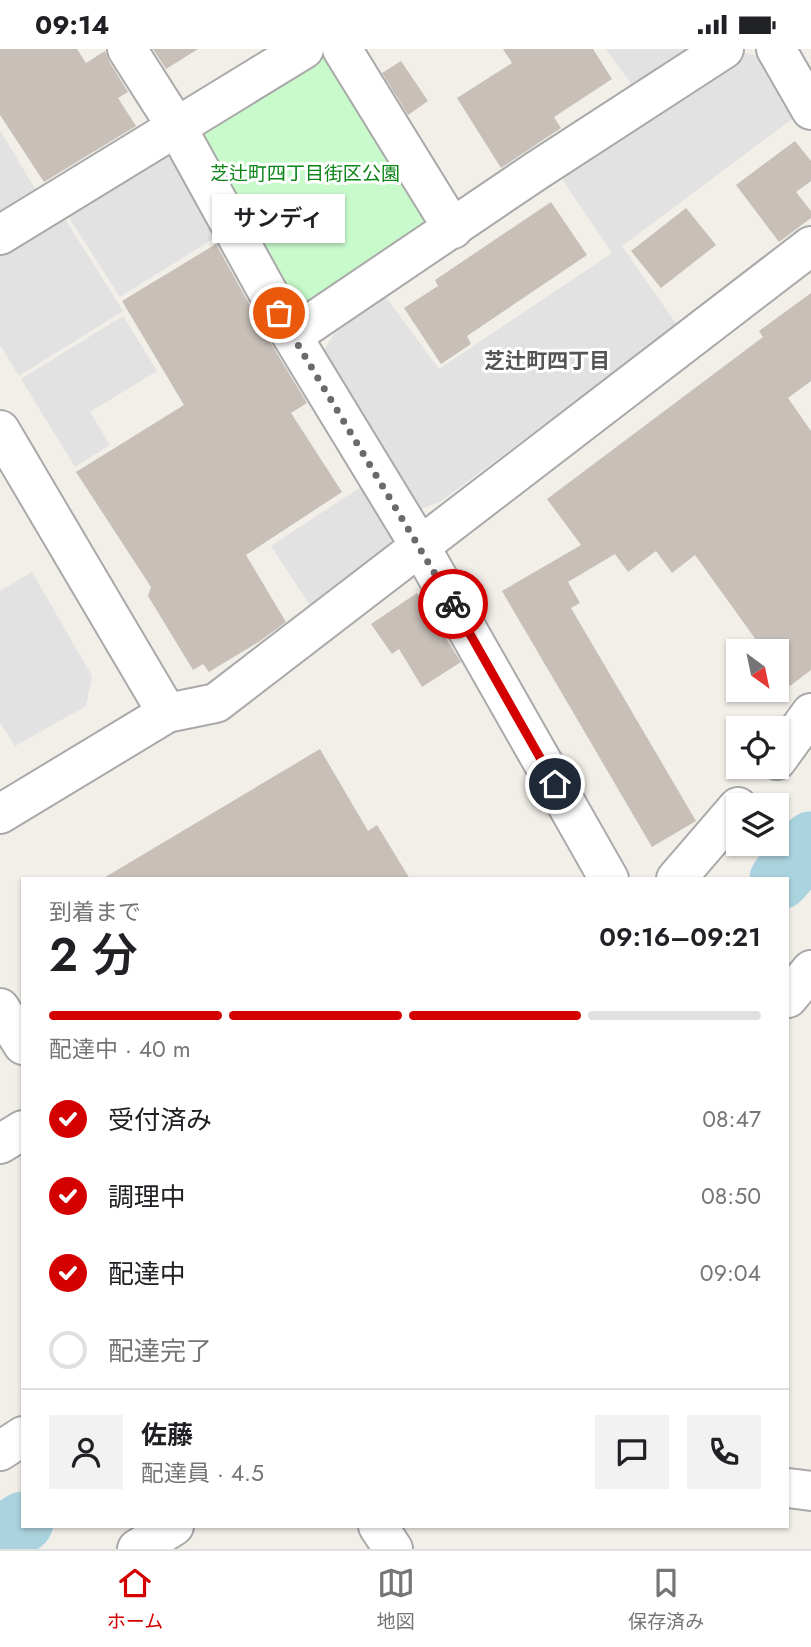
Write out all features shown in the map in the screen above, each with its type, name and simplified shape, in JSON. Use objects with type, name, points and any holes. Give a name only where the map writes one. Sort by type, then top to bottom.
[{"type":"street","points":[[127,49],[176,126],[292,336],[421,548],[608,877]]},
{"type":"street","points":[[0,235],[304,49]]},
{"type":"street","points":[[342,49],[453,229]]},
{"type":"street","points":[[292,336],[536,171],[724,49]]},
{"type":"street","points":[[776,49],[811,110]]},
{"type":"street","points":[[0,814],[167,713],[216,703],[811,246]]},
{"type":"street","points":[[0,430],[167,713]]},
{"type":"street","points":[[789,743],[811,713]]},
{"type":"street","points":[[750,793],[762,779]]},
{"type":"street","points":[[678,877],[726,821]]},
{"type":"street","points":[[789,997],[811,970]]},
{"type":"street","points":[[0,1008],[21,1042]]},
{"type":"street","points":[[0,1144],[21,1131]]},
{"type":"street","points":[[0,1451],[21,1437]]},
{"type":"street","points":[[789,1488],[811,1491]]},
{"type":"street","points":[[137,1549],[174,1528]]},
{"type":"street","points":[[178,1528],[193,1549]]},
{"type":"street","points":[[379,1528],[393,1549]]},
{"type":"green space","name":"芝辻町四丁目街区公園","points":[[329,51],[436,230],[294,313],[198,126]]},
{"type":"shaded area","points":[[606,49],[689,49],[634,88]]},
{"type":"shaded area","points":[[740,52],[758,56],[795,117],[622,246],[677,325],[440,502],[417,510],[323,352],[334,334],[385,296],[439,369],[612,253],[558,173]]},
{"type":"shaded area","points":[[0,130],[35,189],[0,211]]},
{"type":"shaded area","points":[[158,155],[177,160],[221,234],[120,297],[68,216]]},
{"type":"shaded area","points":[[63,216],[123,311],[19,376],[0,345],[0,256]]},
{"type":"shaded area","points":[[123,316],[157,371],[90,412],[110,445],[75,467],[21,379]]},
{"type":"shaded area","points":[[367,483],[396,528],[388,551],[311,607],[271,546]]},
{"type":"shaded area","points":[[32,572],[92,676],[86,706],[15,746],[0,722],[0,591]]},
{"type":"building","points":[[0,49],[77,49],[86,63],[105,51],[128,92],[118,98],[136,126],[44,182],[0,115]]},
{"type":"building","points":[[153,49],[198,49],[166,69]]},
{"type":"building","points":[[503,49],[593,49],[612,79],[554,117],[561,128],[501,168],[457,98],[512,63]]},
{"type":"building","points":[[401,61],[428,101],[408,115],[382,73]]},
{"type":"building","points":[[795,141],[811,161],[811,181],[796,192],[811,211],[811,218],[779,242],[736,185]]},
{"type":"building","points":[[551,202],[587,255],[467,336],[471,344],[441,364],[404,308],[438,286],[435,280]]},
{"type":"building","points":[[686,208],[716,245],[661,288],[631,251]]},
{"type":"building","points":[[216,244],[307,403],[291,413],[342,492],[246,555],[286,622],[209,672],[203,664],[193,670],[148,596],[151,587],[76,472],[184,405],[122,301]]},
{"type":"building","points":[[811,293],[811,381],[788,398],[811,431],[811,670],[790,686],[789,639],[755,639],[695,555],[672,573],[656,551],[628,572],[615,554],[568,582],[580,603],[571,608],[696,821],[652,847],[502,591],[581,545],[547,499],[763,337],[759,331]]},
{"type":"building","points":[[417,593],[461,662],[422,687],[399,649],[392,654],[371,624]]},
{"type":"building","points":[[320,749],[368,831],[377,825],[409,877],[105,877]]},
{"type":"waterway","points":[[782,877],[811,842]]},
{"type":"waterway","points":[[0,1538],[21,1523]]},
{"type":"way so far","points":[[279,313],[453,604]]},
{"type":"place","name":"サンディ","points":[[279,313]]},
{"type":"district","name":"芝辻町四丁目","points":[[547,361]]},
{"type":"route","points":[[453,604],[555,784]]}]
